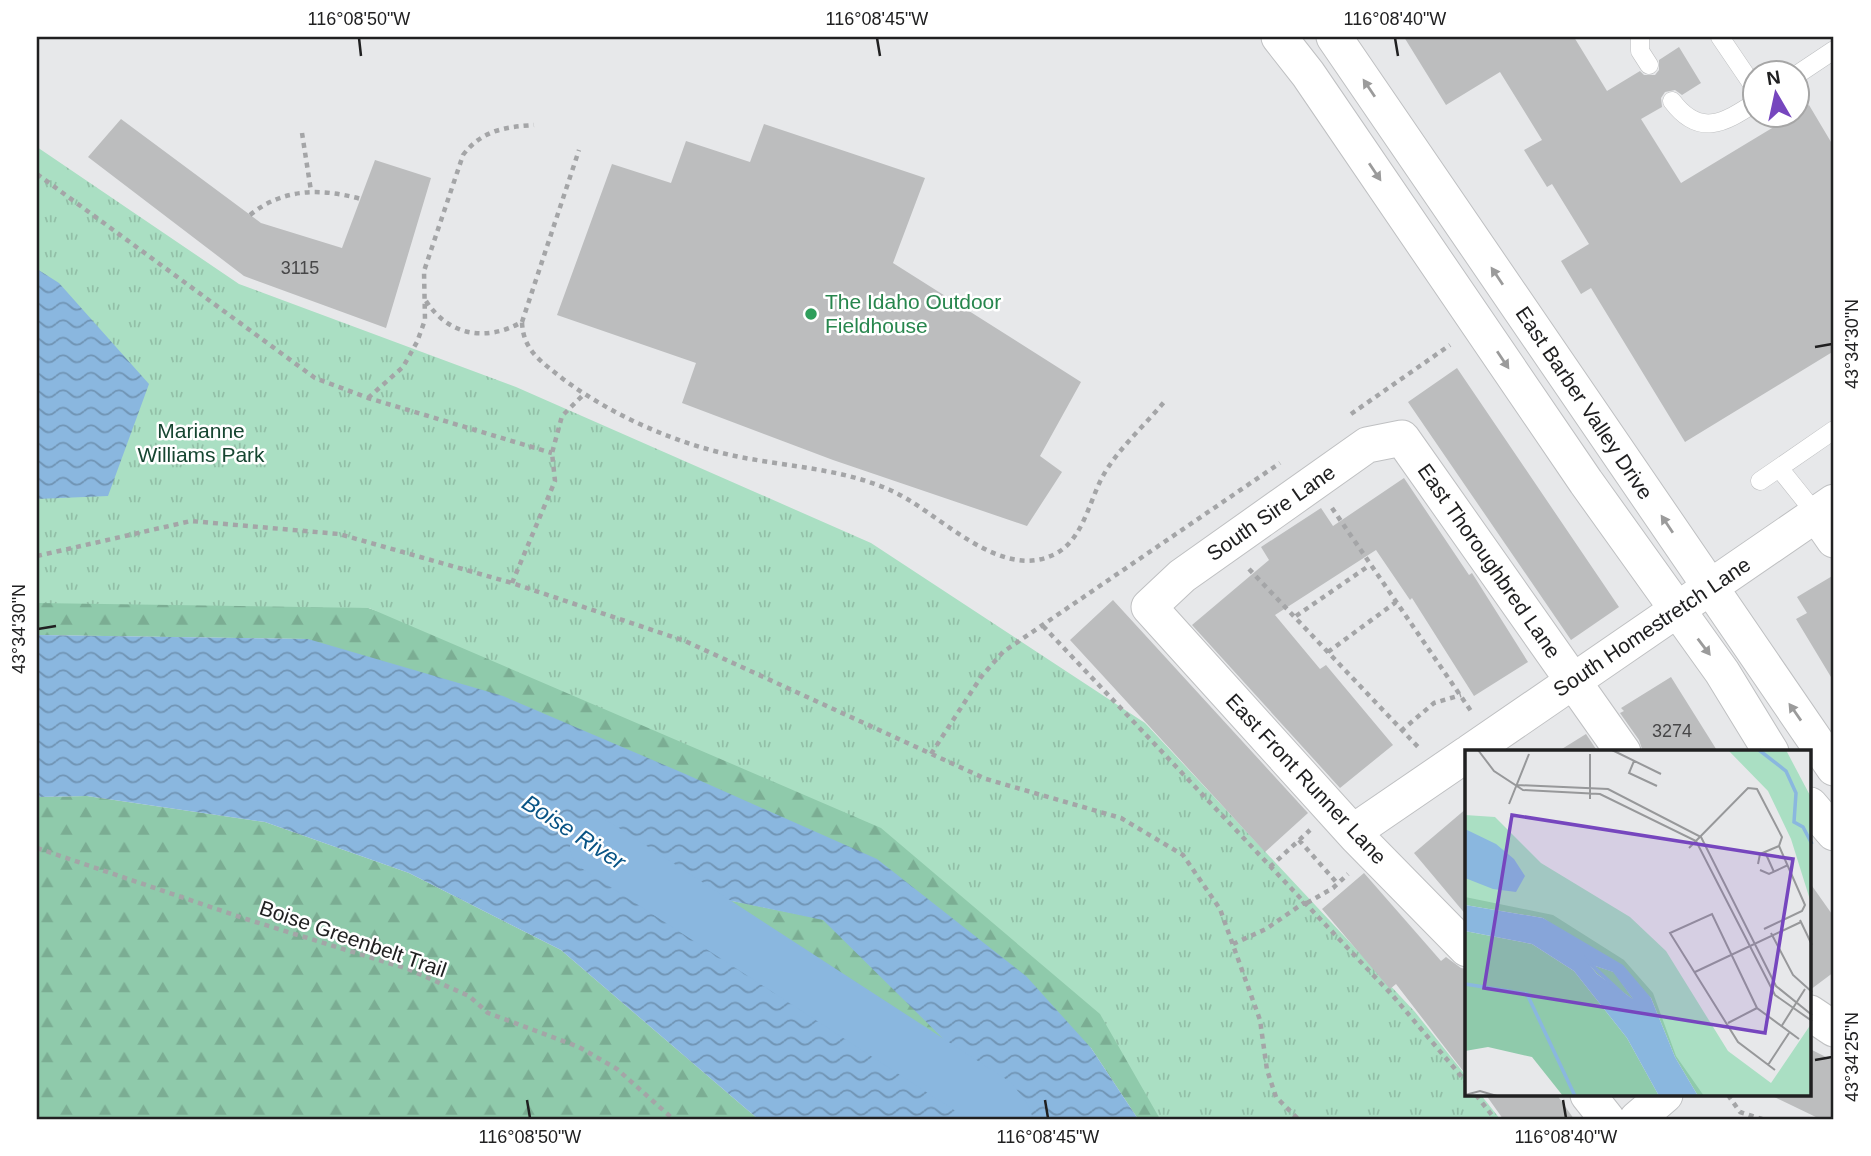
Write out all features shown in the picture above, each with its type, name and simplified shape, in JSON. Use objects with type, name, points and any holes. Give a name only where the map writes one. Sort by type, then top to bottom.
[{"type":"street","name":"East Barber Valley Drive","points":[[1279,37],[1722,672],[1770,750]]},
{"type":"street","name":"East Barber Valley Drive","points":[[1334,37],[1834,768]]},
{"type":"street","name":"South Sire Lane","points":[[1149,607],[1182,576],[1367,445],[1402,438]]},
{"type":"street","name":"East Thoroughbred Lane","points":[[1402,438],[1622,750]]},
{"type":"street","name":"South Homestretch Lane","points":[[1472,750],[1709,587],[1828,519]]},
{"type":"street","name":"East Front Runner Lane","points":[[1149,607],[1353,832],[1465,946]]},
{"type":"street","name":"South Homestretch Lane","points":[[1353,832],[1465,755]]},
{"type":"street","points":[[1812,807],[1834,833]]},
{"type":"street","points":[[1812,1014],[1834,1029]]},
{"type":"street","points":[[1589,1096],[1607,1119]]},
{"type":"street","points":[[1637,1119],[1664,1096]]},
{"type":"lane","points":[[1640,37],[1640,51],[1649,65]]},
{"type":"lane","points":[[1720,37],[1742,70]]},
{"type":"lane","points":[[1812,64],[1834,50]]},
{"type":"lane","points":[[1672,101],[1684,116],[1710,125],[1732,118],[1742,111]]},
{"type":"lane","points":[[1760,481],[1834,430]]},
{"type":"lane","points":[[1779,468],[1828,519]]},
{"type":"path","points":[[368,398],[403,367],[425,320],[424,271],[463,155],[472,142],[487,133],[505,127],[534,125]]},
{"type":"path","points":[[302,132],[311,191]]},
{"type":"path","points":[[579,150],[522,322],[526,346],[537,359],[584,394],[663,434],[735,456],[818,468],[881,486],[1001,558],[1029,559],[1055,554],[1080,530],[1105,473],[1165,401]]},
{"type":"path","points":[[37,174],[315,378],[368,398],[552,453]]},
{"type":"path","points":[[250,215],[277,198],[311,191],[361,199]]},
{"type":"path","points":[[426,301],[446,325],[462,332],[500,331],[522,322]]},
{"type":"path","points":[[512,583],[555,481],[552,453],[562,416],[584,394]]},
{"type":"path","points":[[1330,504],[1472,712]]},
{"type":"path","points":[[37,556],[191,521],[340,534],[512,583],[685,640],[986,779],[1121,818],[1183,855],[1220,909],[1259,1020],[1276,1097],[1298,1119]]},
{"type":"path","points":[[1243,562],[1419,749]]},
{"type":"path","points":[[1296,616],[1370,565]]},
{"type":"path","points":[[1328,652],[1396,602]]},
{"type":"path","points":[[1042,625],[1393,996],[1465,1081]]},
{"type":"path","points":[[1401,731],[1434,703],[1461,695]]},
{"type":"path","points":[[1270,867],[1312,828]]},
{"type":"path","points":[[1298,840],[1338,884]]},
{"type":"path","name":"Boise Greenbelt Trail","points":[[37,848],[246,919],[408,969],[469,996],[488,1013],[579,1048],[617,1069],[673,1119]]},
{"type":"path","points":[[1233,944],[1266,929],[1338,884],[1355,867]]},
{"type":"path","points":[[1477,1096],[1495,1119]]},
{"type":"path","points":[[1729,1096],[1741,1112],[1762,1119]]},
{"type":"green space","name":"Marianne Williams Park","points":[[37,147],[239,284],[516,387],[871,543],[1145,723],[1415,1012],[1465,1074],[1465,1096],[1482,1096],[1500,1119],[1160,1119],[1100,1014],[881,828],[369,608],[37,603]]},
{"type":"green space","points":[[37,499],[943,797],[1267,1119],[1138,1119],[1091,1048],[308,639],[37,635]]},
{"type":"green space","points":[[87,796],[265,822],[409,873],[561,950],[758,1119],[37,1119],[37,797]]},
{"type":"green space","points":[[667,883],[727,900],[823,919],[982,1076],[964,1075],[906,1036],[807,995],[714,945],[654,891]]},
{"type":"water","points":[[37,269],[59,283],[149,384],[108,496],[37,499]]},
{"type":"water","points":[[37,635],[308,639],[503,696],[877,859],[1026,976],[1091,1048],[1138,1119],[758,1119],[561,950],[409,873],[265,822],[87,796],[37,797]],"holes":[[[667,883],[727,900],[823,920],[981,1076],[964,1075],[906,1036],[807,995],[714,945],[654,891]]]},
{"type":"building","points":[[1404,37],[1574,37],[1607,91],[1640,71],[1644,75],[1655,75],[1659,70],[1659,60],[1679,47],[1701,83],[1682,95],[1675,90],[1665,92],[1661,98],[1662,107],[1641,119],[1681,183],[1769,130],[1812,130],[1812,110],[1834,147],[1834,351],[1685,442],[1591,288],[1581,294],[1561,261],[1589,244],[1552,184],[1547,187],[1524,150],[1542,140],[1500,72],[1446,105]]},
{"type":"building","points":[[121,119],[261,223],[342,248],[375,160],[431,178],[386,328],[244,276],[88,157]]},
{"type":"building","points":[[764,124],[925,178],[893,263],[1081,382],[1040,456],[1062,472],[1027,526],[833,460],[682,403],[696,363],[557,315],[612,164],[671,183],[686,141],[750,162]]},
{"type":"building","points":[[1457,368],[1619,607],[1571,640],[1408,402]]},
{"type":"building","points":[[1404,478],[1469,575],[1472,573],[1528,662],[1474,696],[1412,598],[1410,600],[1376,550],[1275,615],[1320,669],[1326,665],[1393,745],[1340,788],[1192,625],[1269,560],[1261,547],[1321,508],[1333,526]]},
{"type":"building","points":[[1834,575],[1834,682],[1796,619],[1807,613],[1797,597]]},
{"type":"building","points":[[1113,600],[1308,813],[1265,852],[1070,640]]},
{"type":"building","points":[[1671,677],[1717,750],[1642,750],[1639,740],[1620,713],[1624,711],[1621,708]]},
{"type":"building","points":[[1586,734],[1597,750],[1560,750]]},
{"type":"building","points":[[1465,810],[1465,914],[1414,853]]},
{"type":"building","points":[[1364,873],[1441,961],[1446,957],[1465,969],[1465,1073],[1396,984],[1390,989],[1322,909]]},
{"type":"building","points":[[1812,886],[1834,917],[1834,972],[1812,988]]},
{"type":"building","points":[[1812,1050],[1834,1061],[1834,1119],[1820,1119],[1772,1096],[1812,1096]]},
{"type":"building","points":[[1487,1096],[1558,1096],[1574,1119],[1503,1119]]},
{"type":"waterway","name":"Boise River","points":[[597,846],[993,1103],[1005,1119]]},
{"type":"place","name":"The Idaho Outdoor Fieldhouse","points":[[811,314]]}]
